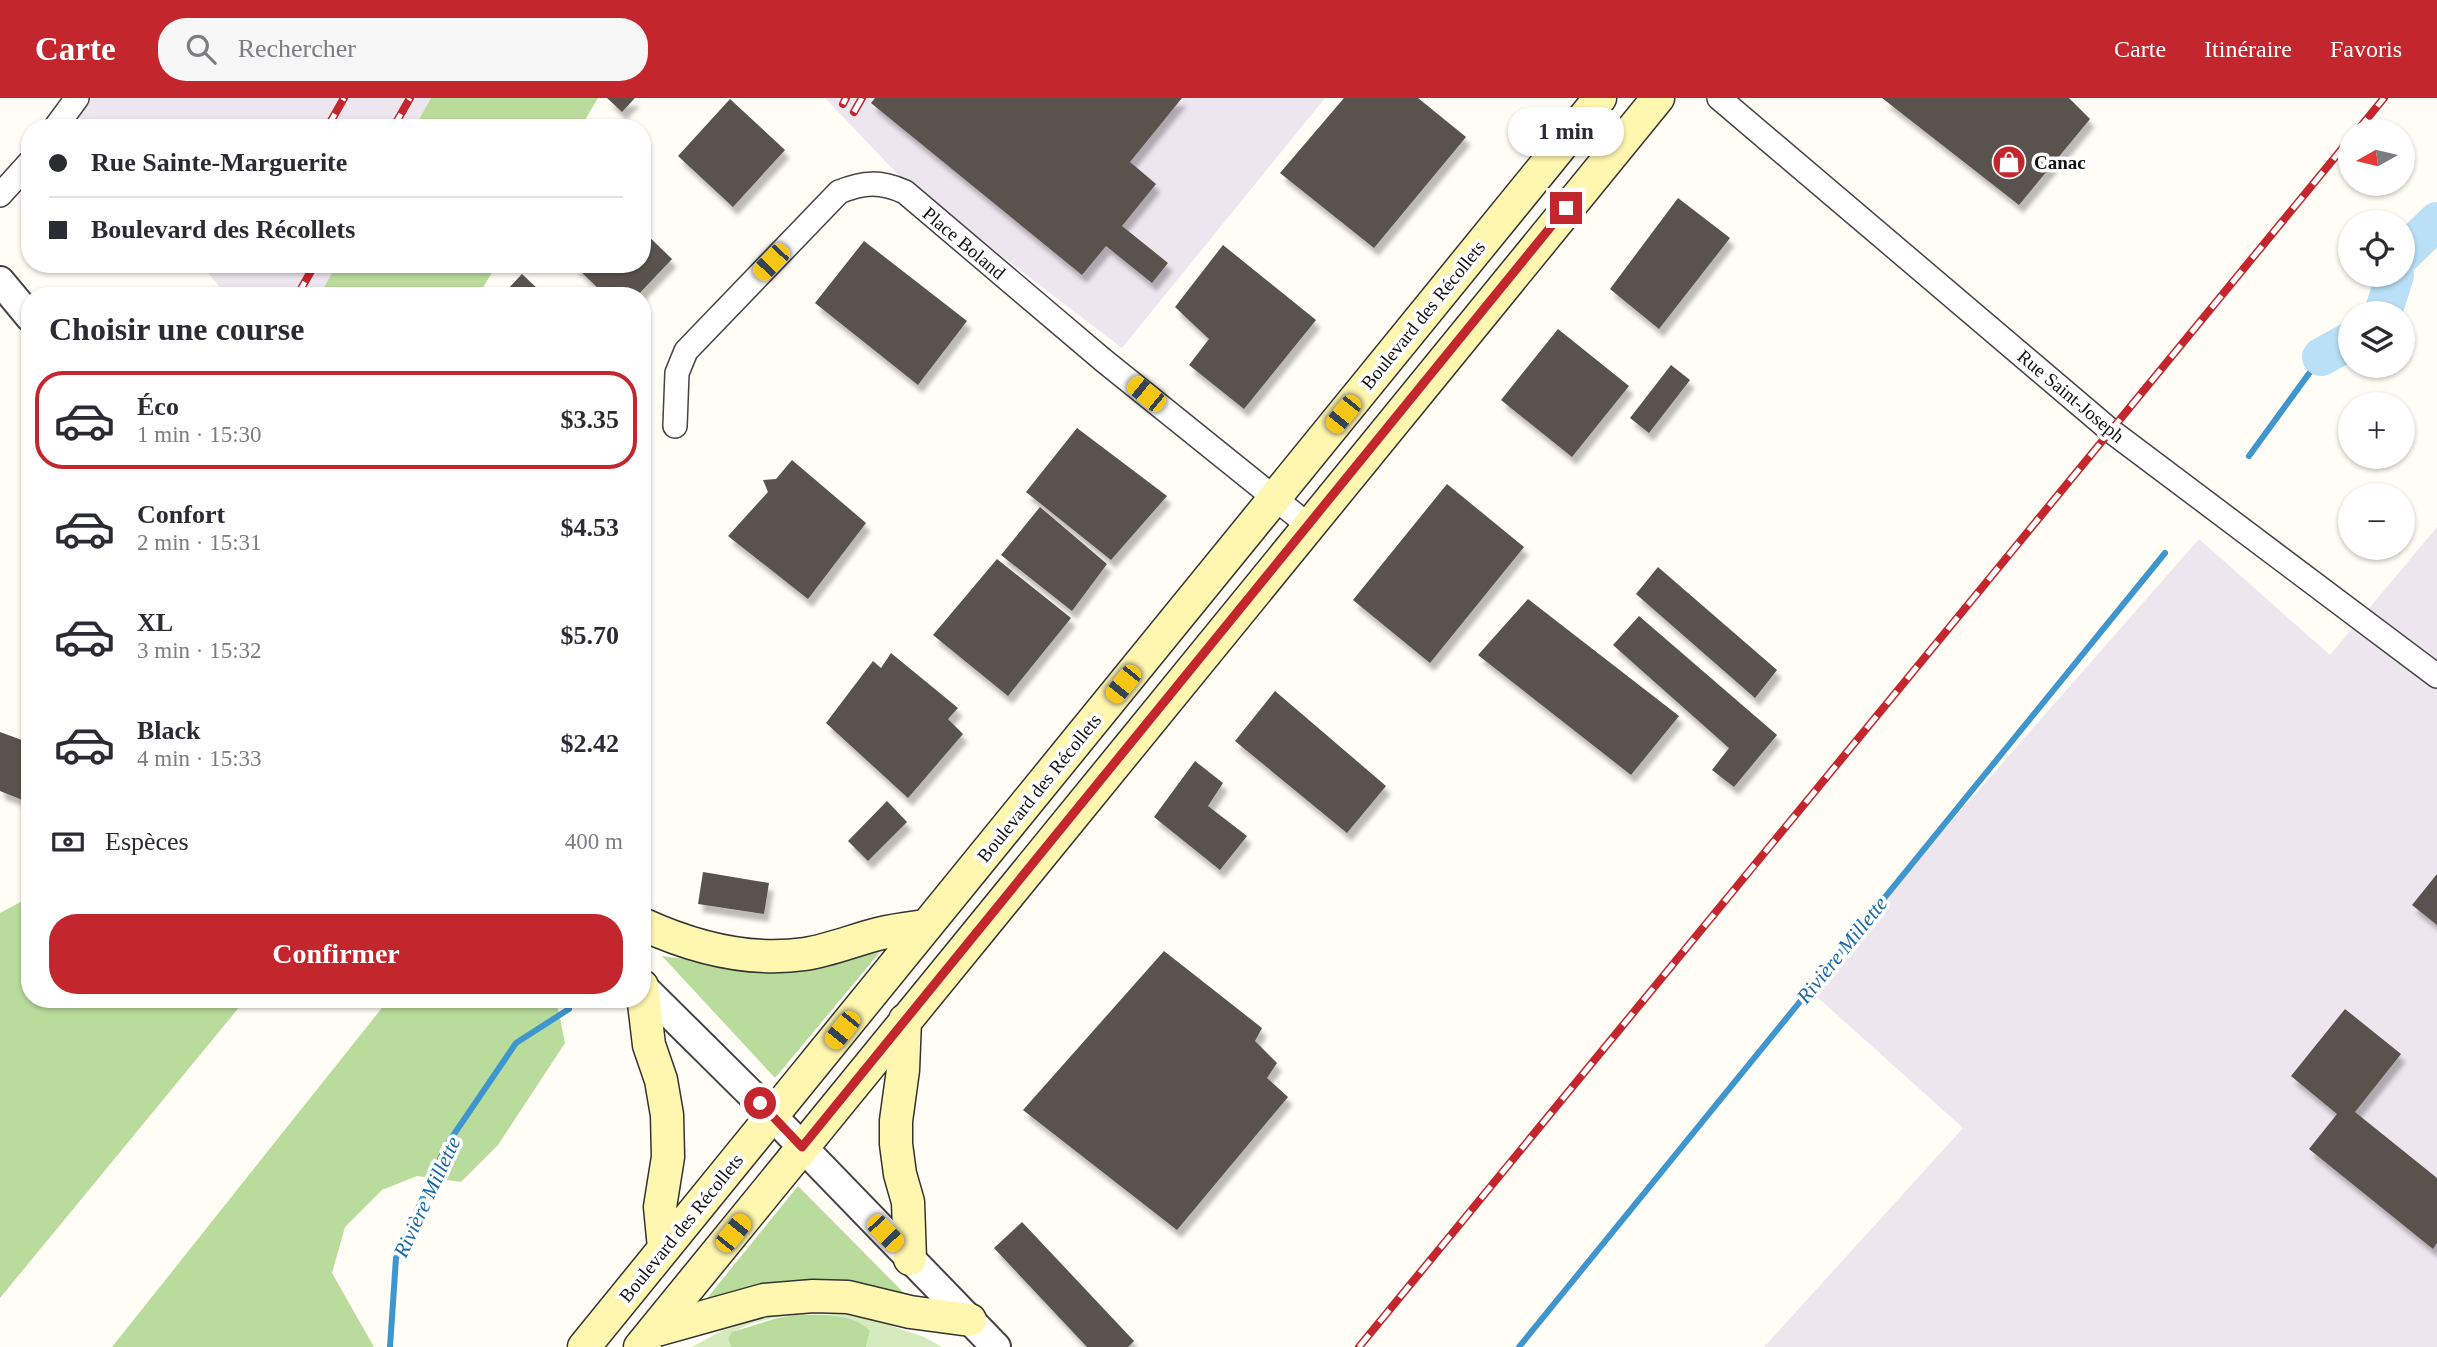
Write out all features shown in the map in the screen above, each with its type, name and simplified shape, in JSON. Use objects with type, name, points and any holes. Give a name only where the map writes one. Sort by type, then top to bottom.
[{"type":"main road","name":"Boulevard des Récollets","points":[[584,1347],[1600,98]]},
{"type":"main road","points":[[646,1339],[1658,98]]},
{"type":"main road","points":[[651,928],[716,950],[769,956],[818,951],[878,934],[926,926]]},
{"type":"main road","points":[[645,1008],[649,1045],[661,1080],[667,1115],[668,1157],[660,1207],[664,1248]]},
{"type":"main road","points":[[905,1020],[896,1144],[900,1174],[908,1202],[910,1259]]},
{"type":"main road","points":[[646,1339],[752,1303],[801,1296],[848,1297],[910,1312],[970,1320]]},
{"type":"street","points":[[62,119],[77,98]]},
{"type":"street","name":"Rue Saint-Joseph","points":[[1719,98],[2111,431],[2437,676]]},
{"type":"street","points":[[0,195],[21,172]]},
{"type":"street","name":"Place Boland","points":[[675,426],[677,373],[686,351],[839,192],[856,186],[885,184],[905,192],[1102,360],[1308,525]]},
{"type":"street","points":[[0,281],[21,306]]},
{"type":"street","points":[[651,995],[773,1116],[996,1347]]},
{"type":"shaded area","points":[[64,98],[431,98],[419,119],[81,119]]},
{"type":"shaded area","points":[[825,98],[1325,98],[1122,348],[905,182]]},
{"type":"shaded area","points":[[208,273],[332,273],[324,287],[220,287]]},
{"type":"shaded area","points":[[2437,527],[2437,1347],[1764,1347],[1963,1128],[1806,987],[2199,539],[2330,655],[2409,560],[2415,560],[2415,553]]},
{"type":"green space","points":[[431,98],[598,98],[585,119],[419,119]]},
{"type":"green space","points":[[332,273],[492,273],[483,287],[324,287]]},
{"type":"green space","points":[[21,902],[21,1008],[239,1008],[0,1298],[0,913]]},
{"type":"green space","points":[[880,952],[775,1078],[662,956],[775,971]]},
{"type":"green space","points":[[382,1008],[558,1008],[565,1043],[498,1145],[461,1182],[417,1176],[382,1190],[345,1227],[332,1273],[374,1347],[112,1347]]},
{"type":"green space","points":[[798,1186],[909,1298],[843,1283],[767,1284],[704,1302]]},
{"type":"green space","points":[[820,1310],[875,1320],[924,1337],[942,1347],[866,1347],[870,1331],[839,1316],[814,1314],[780,1317],[748,1325],[728,1338],[731,1347],[692,1347],[721,1331],[777,1314]]},
{"type":"green space","points":[[796,1315],[835,1316],[854,1320],[870,1331],[866,1347],[731,1347],[728,1338],[732,1332]]},
{"type":"building","points":[[607,98],[635,98],[622,112]]},
{"type":"building","points":[[875,98],[1182,98],[1130,162],[1156,184],[1122,226],[1168,263],[1152,283],[1106,246],[1082,275],[871,103]]},
{"type":"building","points":[[1344,98],[1418,98],[1466,137],[1374,248],[1280,173]]},
{"type":"building","name":"Canac","points":[[1882,98],[2069,98],[2090,119],[2019,205]]},
{"type":"building","points":[[730,99],[785,150],[733,207],[678,156]]},
{"type":"building","points":[[1678,198],[1730,238],[1659,329],[1610,289]]},
{"type":"building","points":[[651,239],[672,259],[646,287],[597,287],[582,273],[651,273]]},
{"type":"building","points":[[864,241],[967,321],[918,385],[815,303]]},
{"type":"building","points":[[1223,245],[1316,320],[1244,409],[1189,365],[1209,339],[1175,307]]},
{"type":"building","points":[[522,274],[536,287],[510,287]]},
{"type":"building","points":[[1558,329],[1629,386],[1572,457],[1501,400]]},
{"type":"building","points":[[1671,365],[1690,380],[1649,433],[1630,418]]},
{"type":"building","points":[[1077,428],[1167,496],[1111,560],[1026,492]]},
{"type":"building","points":[[792,460],[866,523],[808,599],[728,536],[768,492],[763,480],[776,479]]},
{"type":"building","points":[[1447,484],[1524,547],[1430,663],[1353,600]]},
{"type":"building","points":[[1040,507],[1107,564],[1072,611],[1001,555]]},
{"type":"building","points":[[997,559],[1071,618],[1008,696],[933,635]]},
{"type":"building","points":[[1658,567],[1777,670],[1755,698],[1636,594]]},
{"type":"building","points":[[1528,599],[1679,716],[1631,775],[1478,655]]},
{"type":"building","points":[[1639,616],[1777,735],[1734,787],[1712,770],[1729,748],[1613,645]]},
{"type":"building","points":[[891,653],[958,708],[948,719],[963,734],[908,798],[826,723],[873,661],[881,668]]},
{"type":"building","points":[[1275,691],[1386,786],[1347,833],[1235,741]]},
{"type":"building","points":[[0,732],[21,740],[21,799],[0,791]]},
{"type":"building","points":[[1195,761],[1223,783],[1208,806],[1247,836],[1220,870],[1154,817]]},
{"type":"building","points":[[887,801],[907,822],[868,861],[848,841]]},
{"type":"building","points":[[703,872],[769,883],[764,914],[698,904]]},
{"type":"building","points":[[2437,874],[2437,925],[2412,905]]},
{"type":"building","points":[[1164,951],[1262,1028],[1255,1041],[1277,1063],[1267,1078],[1288,1097],[1177,1230],[1023,1110]]},
{"type":"building","points":[[2345,1009],[2401,1054],[2355,1112],[2437,1178],[2437,1243],[2433,1249],[2309,1149],[2337,1114],[2291,1076]]},
{"type":"building","points":[[1022,1222],[1134,1341],[1128,1347],[1087,1347],[994,1248]]},
{"type":"waterway","name":"Rivière Millette","points":[[2415,242],[2437,221]]},
{"type":"waterway","name":"Rivière Millette","points":[[2387,301],[2391,287]]},
{"type":"waterway","name":"Rivière Millette","points":[[2321,357],[2338,348]]},
{"type":"waterway","name":"Rivière Millette","points":[[2249,456],[2321,357]]},
{"type":"waterway","name":"Rivière Millette","points":[[1519,1347],[2165,553]]},
{"type":"waterway","name":"Rivière Millette","points":[[390,1347],[396,1258],[446,1146],[516,1043],[569,1009]]},
{"type":"railway","points":[[332,119],[344,98]]},
{"type":"railway","points":[[398,119],[410,98]]},
{"type":"railway","points":[[843,104],[846,98]]},
{"type":"railway","points":[[854,112],[862,98]]},
{"type":"railway","points":[[2367,119],[2384,98]]},
{"type":"railway","points":[[1359,1347],[2338,154]]},
{"type":"railway","points":[[302,287],[310,273]]},
{"type":"place","name":"Canac","points":[[2009,162]]},
{"type":"route","points":[[760,1103],[802,1147],[1566,208]]}]
